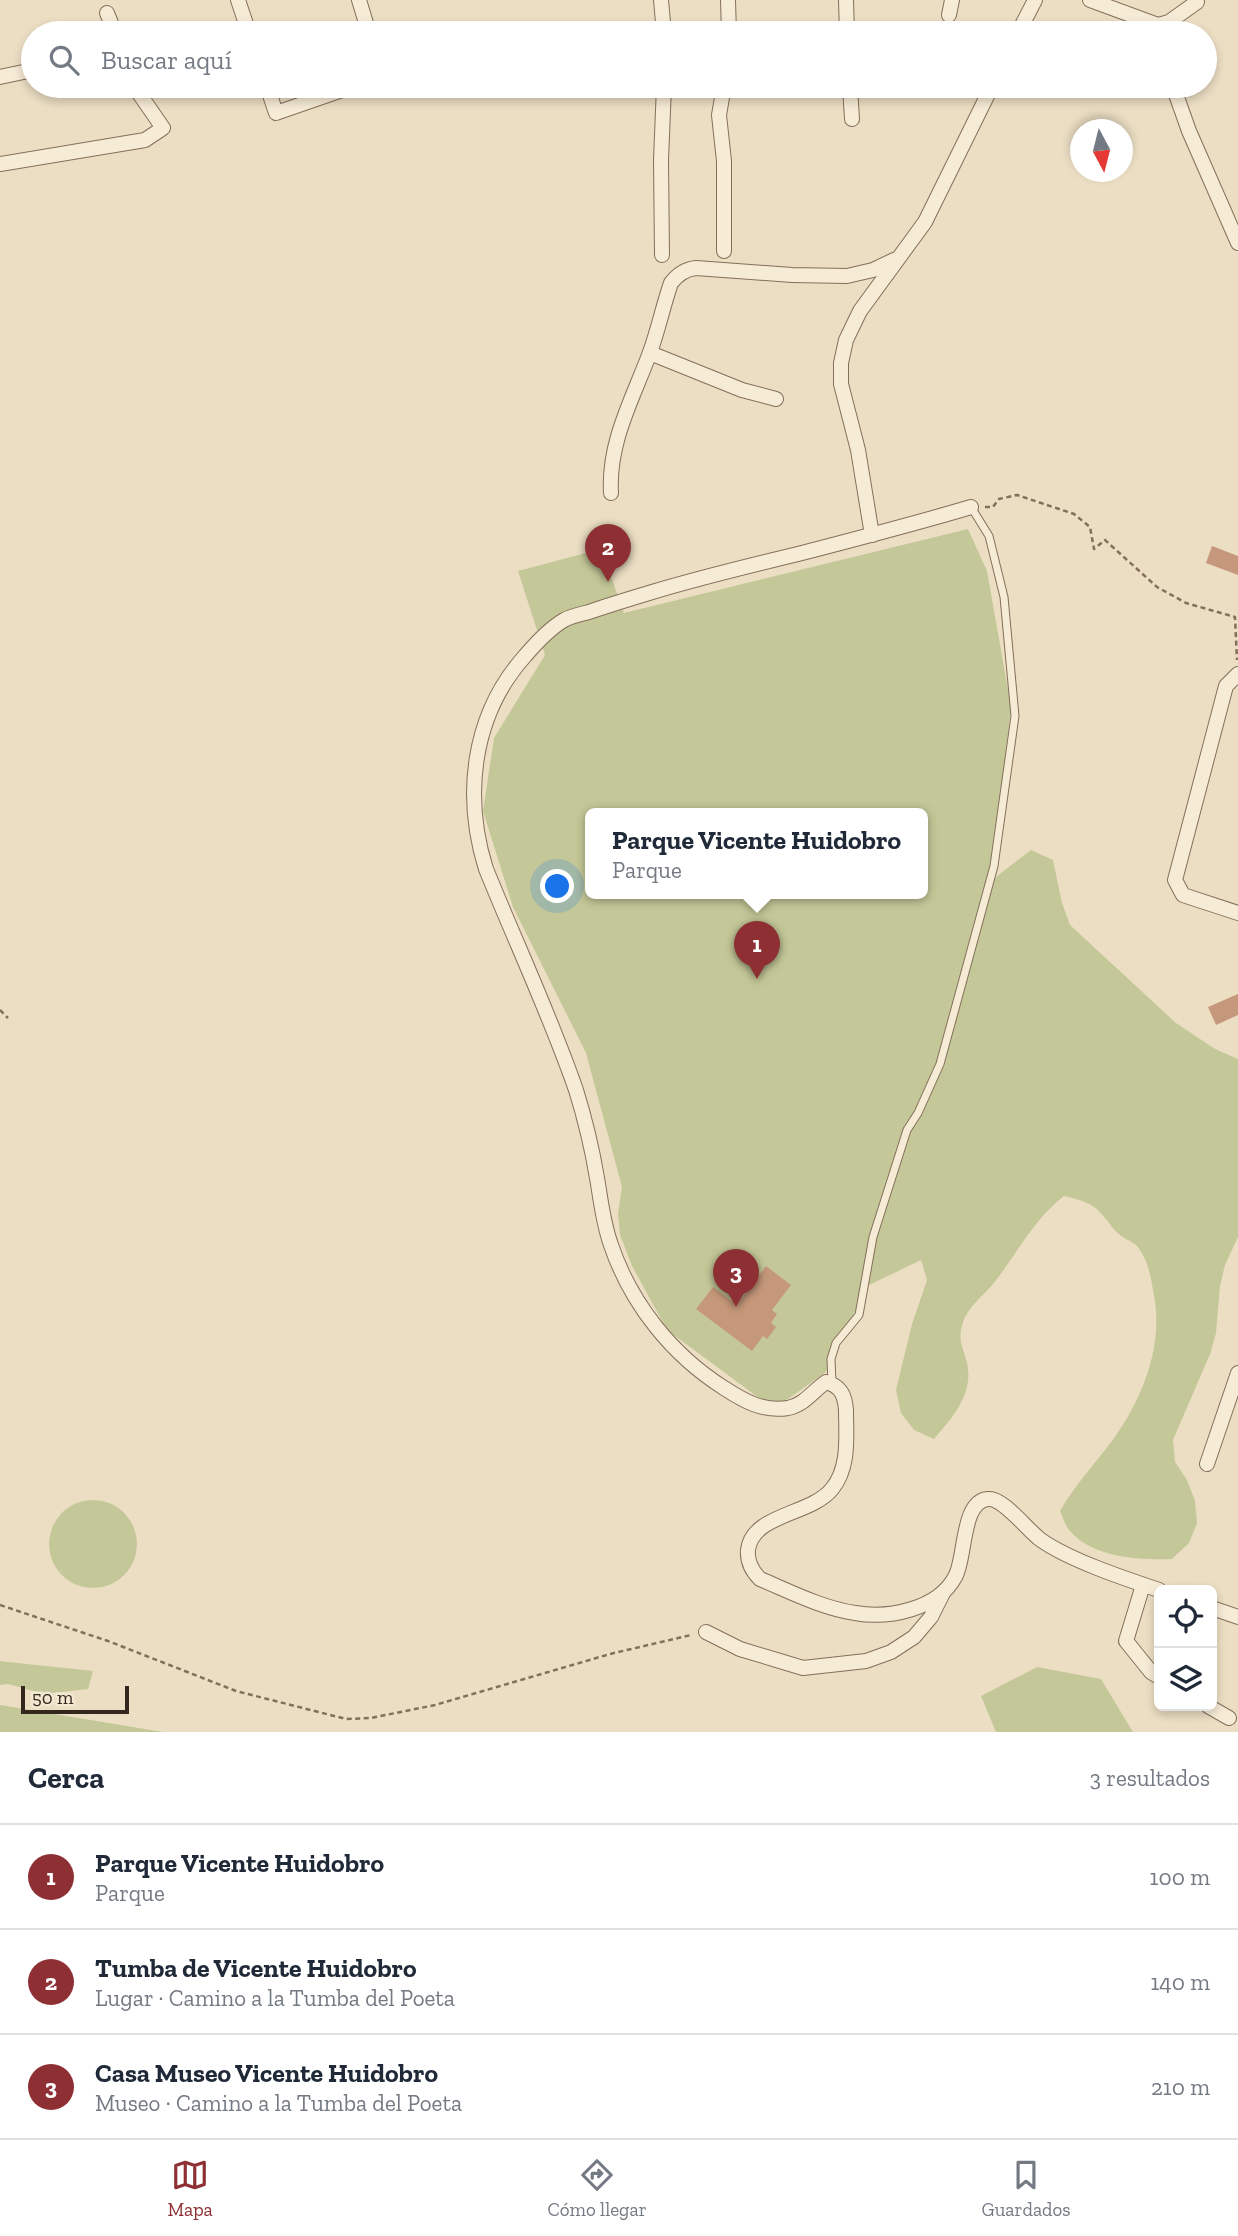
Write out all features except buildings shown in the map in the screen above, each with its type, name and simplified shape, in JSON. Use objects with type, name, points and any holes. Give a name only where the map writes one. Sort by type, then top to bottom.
[{"type":"street","points":[[239,0],[245,21]]},
{"type":"street","points":[[359,0],[365,21]]},
{"type":"street","points":[[661,0],[663,21]]},
{"type":"street","points":[[728,0],[729,21]]},
{"type":"street","points":[[846,0],[847,21]]},
{"type":"street","points":[[949,15],[952,0]]},
{"type":"street","points":[[1024,21],[1035,0]]},
{"type":"street","points":[[1090,0],[1140,21]]},
{"type":"street","points":[[1170,21],[1197,2]]},
{"type":"street","points":[[107,13],[110,21]]},
{"type":"street","points":[[0,77],[21,73]]},
{"type":"street","points":[[0,164],[145,140],[163,128],[142,98]]},
{"type":"street","points":[[271,98],[276,113],[320,98]]},
{"type":"street","points":[[662,254],[664,98]]},
{"type":"street","points":[[722,98],[719,116],[724,161],[724,251]]},
{"type":"street","points":[[851,98],[852,120]]},
{"type":"street","points":[[872,535],[859,450],[841,384],[841,363],[846,340],[860,311],[925,222],[986,98]]},
{"type":"street","points":[[1178,98],[1189,131],[1238,243]]},
{"type":"street","points":[[611,493],[611,466],[616,443],[650,353],[671,283],[676,276],[688,269],[846,276],[873,270],[903,252]]},
{"type":"street","points":[[650,353],[742,390],[776,398]]},
{"type":"street","points":[[943,1593],[912,1609],[882,1614],[856,1614],[816,1602],[760,1579],[755,1574],[749,1562],[748,1548],[753,1535],[764,1525],[823,1498],[838,1481],[845,1454],[846,1404],[840,1390],[827,1382],[801,1405],[777,1409],[754,1405],[716,1383],[681,1355],[639,1304],[618,1263],[606,1229],[592,1150],[568,1068],[486,869],[476,831],[473,792],[479,743],[497,695],[520,661],[565,619],[673,585],[971,507]]},
{"type":"street","points":[[1237,674],[1226,686],[1175,880],[1183,895],[1238,913]]},
{"type":"street","points":[[1207,1464],[1234,1396],[1238,1373]]},
{"type":"street","points":[[706,1632],[740,1649],[803,1668],[866,1661],[891,1652],[914,1637],[932,1617],[943,1593],[956,1577],[960,1567],[972,1510],[979,1501],[992,1498],[1003,1503],[1028,1529],[1056,1550],[1154,1588]]},
{"type":"street","points":[[1143,1585],[1126,1641],[1154,1674]]},
{"type":"street","points":[[1217,1610],[1238,1617]]},
{"type":"street","points":[[1217,1711],[1229,1718]]},
{"type":"lane","points":[[832,1383],[831,1359],[836,1343],[859,1315],[873,1237],[907,1130],[918,1113],[940,1064],[994,866],[1015,716],[1004,597],[989,536],[971,507]]},
{"type":"path","points":[[971,507],[993,507],[999,499],[1017,495],[1074,514],[1090,527],[1094,549],[1105,540],[1157,587],[1186,603],[1235,617],[1237,674]]},
{"type":"path","points":[[0,1010],[8,1018]]},
{"type":"path","points":[[0,1605],[108,1640],[236,1691],[346,1719],[371,1718],[435,1705],[610,1654],[706,1632]]},
{"type":"green space","points":[[968,529],[987,571],[1011,707],[992,880],[1031,850],[1053,860],[1062,903],[1070,925],[1176,1023],[1215,1049],[1238,1059],[1238,1237],[1225,1265],[1220,1286],[1216,1333],[1210,1354],[1173,1440],[1175,1462],[1187,1480],[1195,1501],[1197,1523],[1189,1543],[1172,1559],[1117,1556],[1091,1547],[1070,1531],[1060,1511],[1126,1420],[1145,1381],[1155,1339],[1154,1296],[1144,1258],[1137,1246],[1117,1232],[1101,1213],[1087,1203],[1064,1196],[1053,1205],[1034,1226],[993,1284],[968,1311],[961,1334],[968,1374],[965,1395],[955,1413],[934,1439],[914,1430],[901,1413],[896,1390],[912,1324],[927,1280],[921,1260],[867,1286],[826,1372],[785,1401],[767,1404],[667,1330],[632,1266],[620,1235],[618,1213],[622,1187],[586,1053],[513,907],[483,811],[494,738],[545,655],[518,571],[601,549],[624,613]]},
{"type":"green space","points":[[93,1500],[110,1503],[124,1513],[134,1527],[137,1544],[134,1561],[124,1575],[110,1585],[93,1588],[76,1585],[62,1575],[52,1561],[49,1544],[52,1527],[62,1513],[76,1503]]},
{"type":"green space","points":[[0,1661],[93,1671],[88,1689],[44,1694],[8,1684],[0,1685]]},
{"type":"green space","points":[[1037,1667],[1101,1679],[1133,1732],[996,1732],[981,1696]]},
{"type":"green space","points":[[0,1705],[163,1732],[0,1732]]},
{"type":"place","name":"Tumba de Vicente Huidobro","points":[[608,582]]},
{"type":"place","name":"Parque Vicente Huidobro","points":[[757,979]]},
{"type":"place","name":"Casa Museo Vicente Huidobro","points":[[736,1307]]}]
